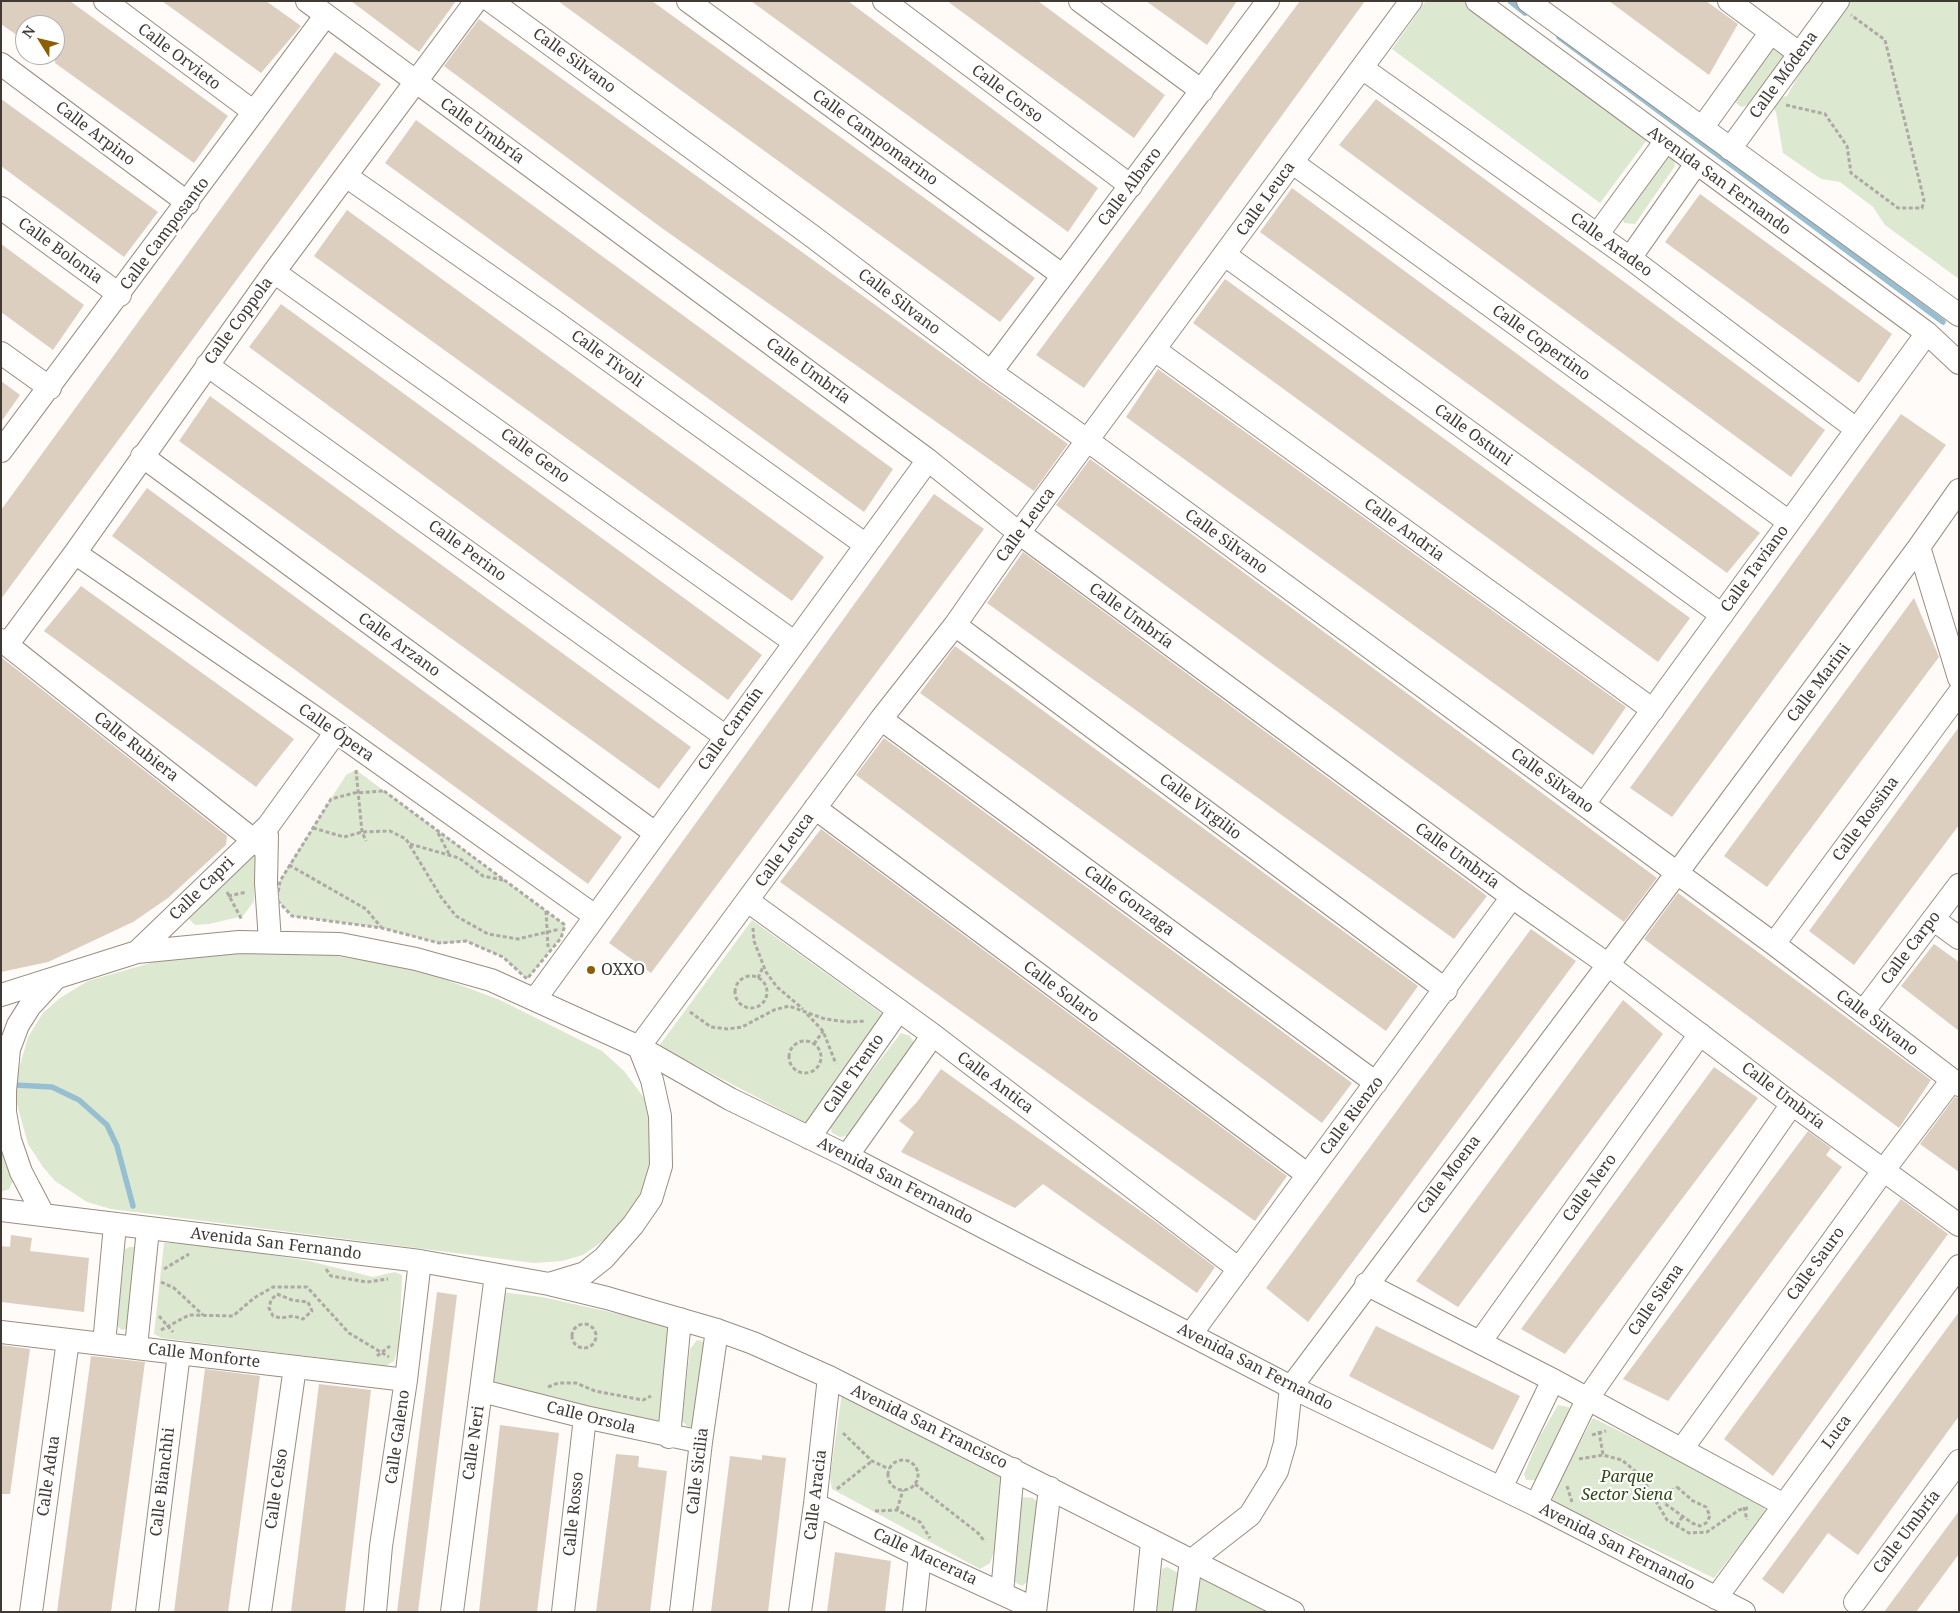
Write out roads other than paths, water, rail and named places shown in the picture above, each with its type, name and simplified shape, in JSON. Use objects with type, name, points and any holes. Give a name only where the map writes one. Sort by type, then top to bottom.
[{"type":"street","name":"Calle Orvieto","points":[[105,1],[254,112]]},
{"type":"street","name":"Calle Umbría","points":[[307,1],[928,460],[1019,533],[1512,897],[1607,964],[1792,1104],[1959,1225]]},
{"type":"street","name":"Calle Coppola","points":[[4,642],[75,553],[274,272],[476,1]]},
{"type":"street","name":"Calle Silvano","points":[[491,1],[804,230],[991,372],[1088,440],[1774,944],[1955,1082]]},
{"type":"street","name":"Calle Campomarino","points":[[688,1],[1062,275]]},
{"type":"street","name":"Calle Corso","points":[[884,1],[1131,186]]},
{"type":"street","points":[[1080,1],[1202,91]]},
{"type":"street","name":"Calle Albaro","points":[[991,372],[1268,1]]},
{"type":"street","name":"Calle Leuca","points":[[639,1047],[750,910],[815,808],[955,625],[1019,533],[1411,1]]},
{"type":"street","name":"Avenida San Fernando","points":[[1477,1],[1665,142],[1927,333],[1959,363]]},
{"type":"street","name":"Avenida San Fernando","points":[[1528,1],[1959,315]]},
{"type":"street","points":[[1729,1],[1800,54]]},
{"type":"street","name":"Calle Módena","points":[[1730,149],[1800,54],[1841,6]]},
{"type":"street","name":"Calle Camposanto","points":[[1,451],[120,295],[326,15]]},
{"type":"street","points":[[1702,128],[1771,32]]},
{"type":"street","name":"Calle Arpino","points":[[1,64],[188,203]]},
{"type":"street","name":"Calle Aradeo","points":[[1362,68],[1630,258],[1856,429]]},
{"type":"street","points":[[1597,235],[1665,142]]},
{"type":"street","name":"Calle Copertino","points":[[1293,163],[1789,522]]},
{"type":"street","points":[[1630,258],[1696,164]]},
{"type":"street","name":"Calle Tivoli","points":[[346,176],[554,321],[866,546]]},
{"type":"street","name":"Calle Bolonia","points":[[1,208],[120,295]]},
{"type":"street","name":"Calle Ostuni","points":[[1225,255],[1722,615]]},
{"type":"street","name":"Calle Geno","points":[[274,272],[519,444],[794,642]]},
{"type":"street","name":"Calle Taviano","points":[[1584,804],[1927,333]]},
{"type":"street","name":"Calle Andria","points":[[1155,350],[1654,710]]},
{"type":"street","points":[[1,353],[50,388]]},
{"type":"street","name":"Calle Perino","points":[[208,365],[726,737]]},
{"type":"street","name":"Calle Arzano","points":[[142,456],[655,833]]},
{"type":"street","name":"Calle Carmín","points":[[536,998],[928,460]]},
{"type":"street","name":"Calle Marini","points":[[1607,964],[1677,874],[1920,547],[1959,490]]},
{"type":"street","points":[[1920,547],[1959,678]]},
{"type":"street","name":"Calle Ópera","points":[[75,553],[336,732],[595,916]]},
{"type":"street","name":"Calle Virgilio","points":[[955,625],[1446,990]]},
{"type":"street","name":"Calle Rubiera","points":[[4,642],[262,838]]},
{"type":"street","name":"Calle Rossina","points":[[1774,944],[1959,693]]},
{"type":"street","name":"Calle Gonzaga","points":[[882,719],[1376,1083]]},
{"type":"street","name":"Calle Capri","points":[[137,952],[262,838],[336,732]]},
{"type":"street","name":"Calle Solaro","points":[[815,808],[1308,1175]]},
{"type":"street","points":[[262,838],[270,941]]},
{"type":"street","name":"Calle Carpo","points":[[1863,1012],[1959,885]]},
{"type":"street","name":"Calle Rienzo","points":[[1191,1334],[1446,990],[1512,897]]},
{"type":"street","name":"Calle Antica","points":[[750,910],[899,1010],[1239,1269]]},
{"type":"street","points":[[1932,919],[1959,938]]},
{"type":"street","name":"Avenida San Fernando","points":[[1,995],[137,952],[201,945],[270,941],[340,944],[416,959],[491,980],[536,998],[639,1047],[730,1099],[848,1156],[1291,1387],[1536,1505],[1744,1612]]},
{"type":"street","name":"Calle Moena","points":[[1291,1387],[1366,1284],[1607,964]]},
{"type":"street","points":[[43,1214],[21,1172],[5,1112],[5,1091],[9,1049],[18,1024],[30,1006],[55,979]]},
{"type":"street","name":"Calle Trento","points":[[809,1138],[899,1010]]},
{"type":"street","name":"Calle Nero","points":[[1480,1342],[1700,1034]]},
{"type":"street","points":[[848,1156],[933,1035]]},
{"type":"street","points":[[549,1284],[584,1273],[604,1258],[633,1225],[651,1199],[661,1166],[660,1116],[652,1080],[639,1047]]},
{"type":"street","name":"Calle Sauro","points":[[1682,1449],[1883,1170],[1955,1082]]},
{"type":"street","name":"Calle Siena","points":[[1536,1505],[1588,1398],[1792,1104]]},
{"type":"street","name":"Avenida San Fernando","points":[[1,1210],[420,1261],[549,1284]]},
{"type":"street","points":[[104,1344],[115,1225]]},
{"type":"street","points":[[136,1347],[148,1229]]},
{"type":"street","name":"Calle Galeno","points":[[375,1612],[420,1261]]},
{"type":"street","name":"Luca","points":[[1716,1598],[1959,1266]]},
{"type":"street","name":"Calle Neri","points":[[452,1612],[496,1275]]},
{"type":"street","name":"Avenida San Francisco","points":[[549,1284],[608,1298],[717,1330],[753,1343],[830,1377],[1293,1612]]},
{"type":"street","points":[[1366,1284],[1588,1398],[1784,1505]]},
{"type":"street","name":"Calle Sicilia","points":[[669,1437],[680,1319]]},
{"type":"street","name":"Calle Sicilia","points":[[681,1612],[701,1442],[717,1330]]},
{"type":"street","name":"Calle Monforte","points":[[1,1332],[136,1347],[178,1345],[295,1367],[406,1380]]},
{"type":"street","name":"Calle Adua","points":[[31,1612],[68,1340]]},
{"type":"street","name":"Calle Bianchhi","points":[[147,1612],[178,1345]]},
{"type":"street","name":"Calle Celso","points":[[260,1612],[295,1367]]},
{"type":"street","name":"Calle Aracia","points":[[800,1612],[827,1495],[830,1377]]},
{"type":"street","points":[[1501,1488],[1553,1380]]},
{"type":"street","points":[[1184,1612],[1191,1560],[1250,1515],[1264,1496],[1277,1471],[1286,1443],[1291,1387]]},
{"type":"street","name":"Calle Orsola","points":[[482,1391],[669,1437],[701,1442]]},
{"type":"street","name":"Calle Rosso","points":[[563,1612],[585,1417]]},
{"type":"street","name":"Calle Umbría","points":[[1854,1602],[1959,1461]]},
{"type":"street","points":[[1002,1593],[1013,1469]]},
{"type":"street","points":[[1035,1610],[1050,1488]]},
{"type":"street","name":"Calle Macerata","points":[[827,1495],[1035,1610]]},
{"type":"street","points":[[1145,1612],[1152,1542]]},
{"type":"street","points":[[914,1612],[928,1551]]},
{"type":"waterway","points":[[1510,1],[1525,13]]},
{"type":"waterway","points":[[1559,37],[1943,322]]},
{"type":"waterway","points":[[15,1085],[52,1087],[79,1100],[107,1125],[117,1146],[133,1206]]},
{"type":"place","name":"OXXO","points":[[591,970]]},
{"type":"park label","name":"Parque Sector Siena","points":[[1627,1486]]}]
